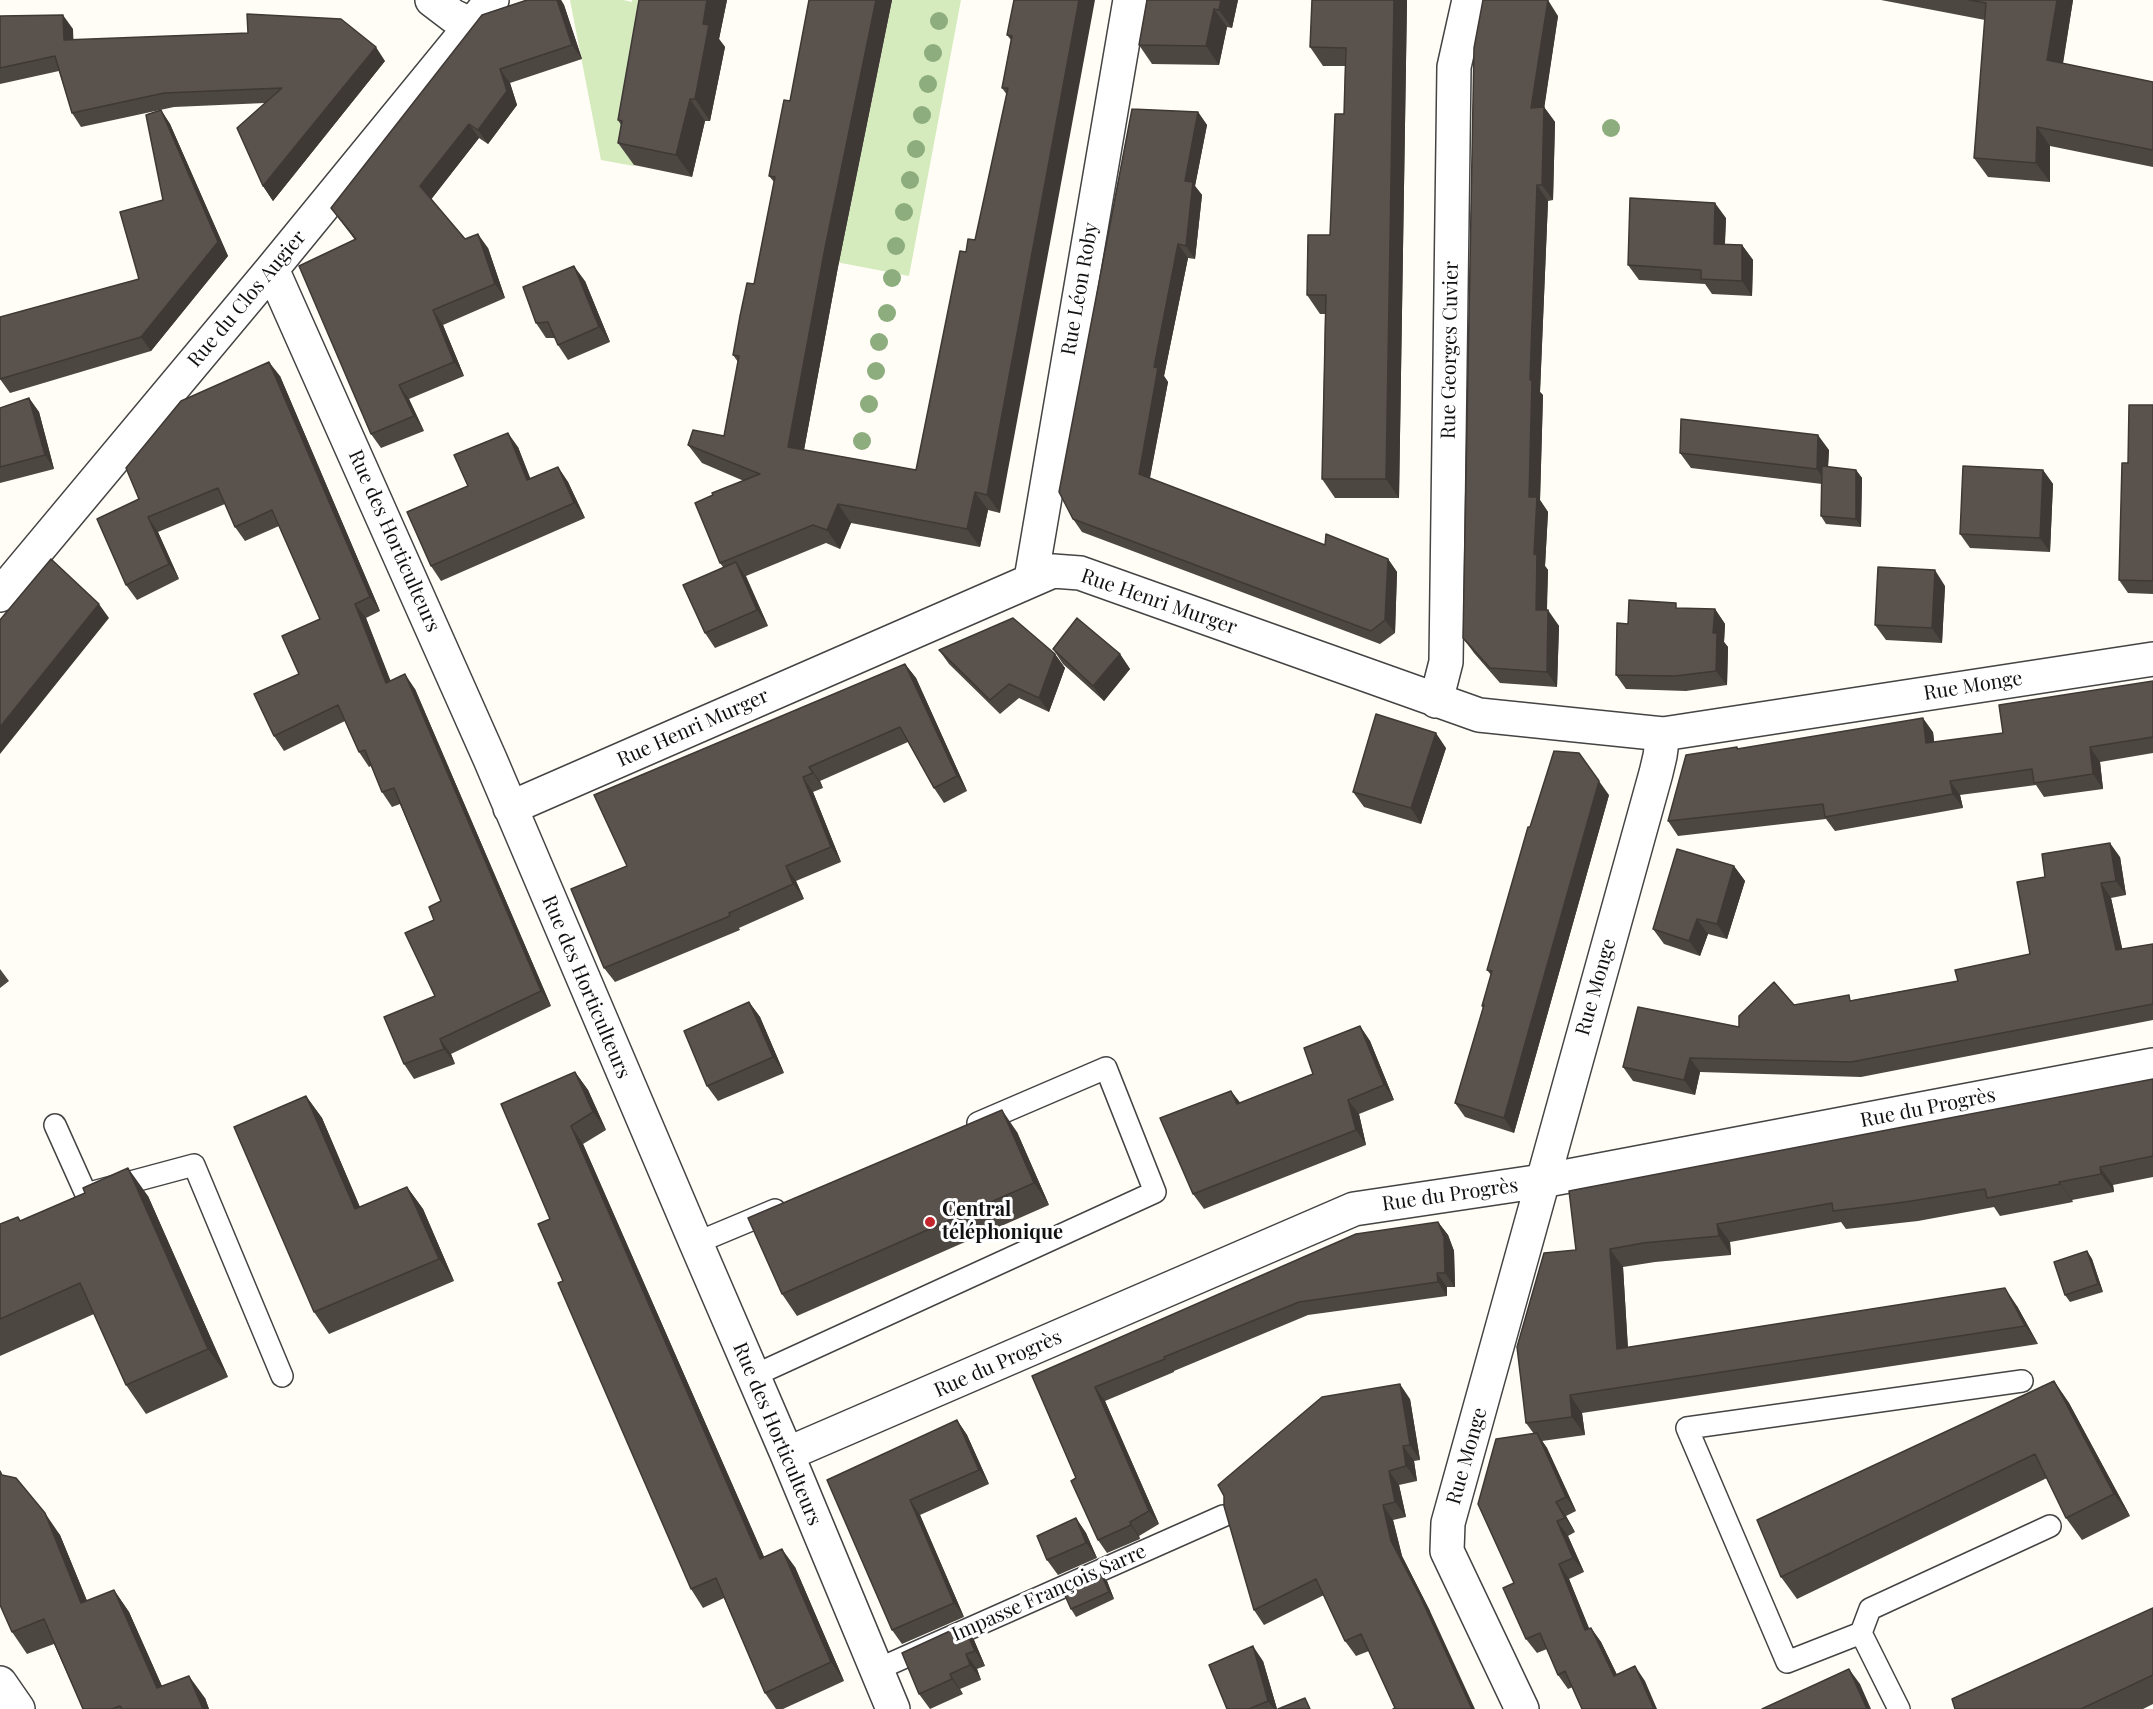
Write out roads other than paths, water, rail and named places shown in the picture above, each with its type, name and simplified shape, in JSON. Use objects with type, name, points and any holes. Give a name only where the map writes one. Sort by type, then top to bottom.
[{"type":"street","points":[[432,0],[453,16],[482,12]]},
{"type":"street","name":"Rue Léon Roby","points":[[1031,579],[1130,0]]},
{"type":"street","name":"Rue Georges Cuvier","points":[[1436,701],[1446,662],[1454,67],[1469,0]]},
{"type":"street","name":"Rue du Clos Augier","points":[[0,595],[272,269],[482,12]]},
{"type":"street","name":"Rue des Horticulteurs","points":[[272,269],[490,759],[787,1454],[893,1709]]},
{"type":"street","name":"Rue Henri Murger","points":[[510,808],[1053,571],[1080,573],[1479,715],[1663,734]]},
{"type":"street","name":"Rue Monge","points":[[1522,1709],[1447,1551],[1448,1523],[1656,773],[1663,734],[2153,659]]},
{"type":"street","name":"Rue du Progrès","points":[[787,1454],[1354,1209],[1542,1181],[2153,1065]]},
{"type":"street","points":[[0,1683],[18,1709]]},
{"type":"lane","points":[[753,1376],[1155,1192],[1106,1068],[955,1133]]},
{"type":"lane","points":[[55,1125],[86,1194],[194,1165],[282,1376]]},
{"type":"lane","points":[[696,1243],[793,1202]]},
{"type":"lane","points":[[1861,1633],[1787,1662],[1687,1428],[2022,1380]]},
{"type":"lane","name":"Impasse François Sarre","points":[[876,1670],[1223,1516]]},
{"type":"lane","points":[[1899,1709],[1861,1633],[1870,1609],[2050,1526]]},
{"type":"place","name":"Central téléphonique","points":[[930,1222]]}]
